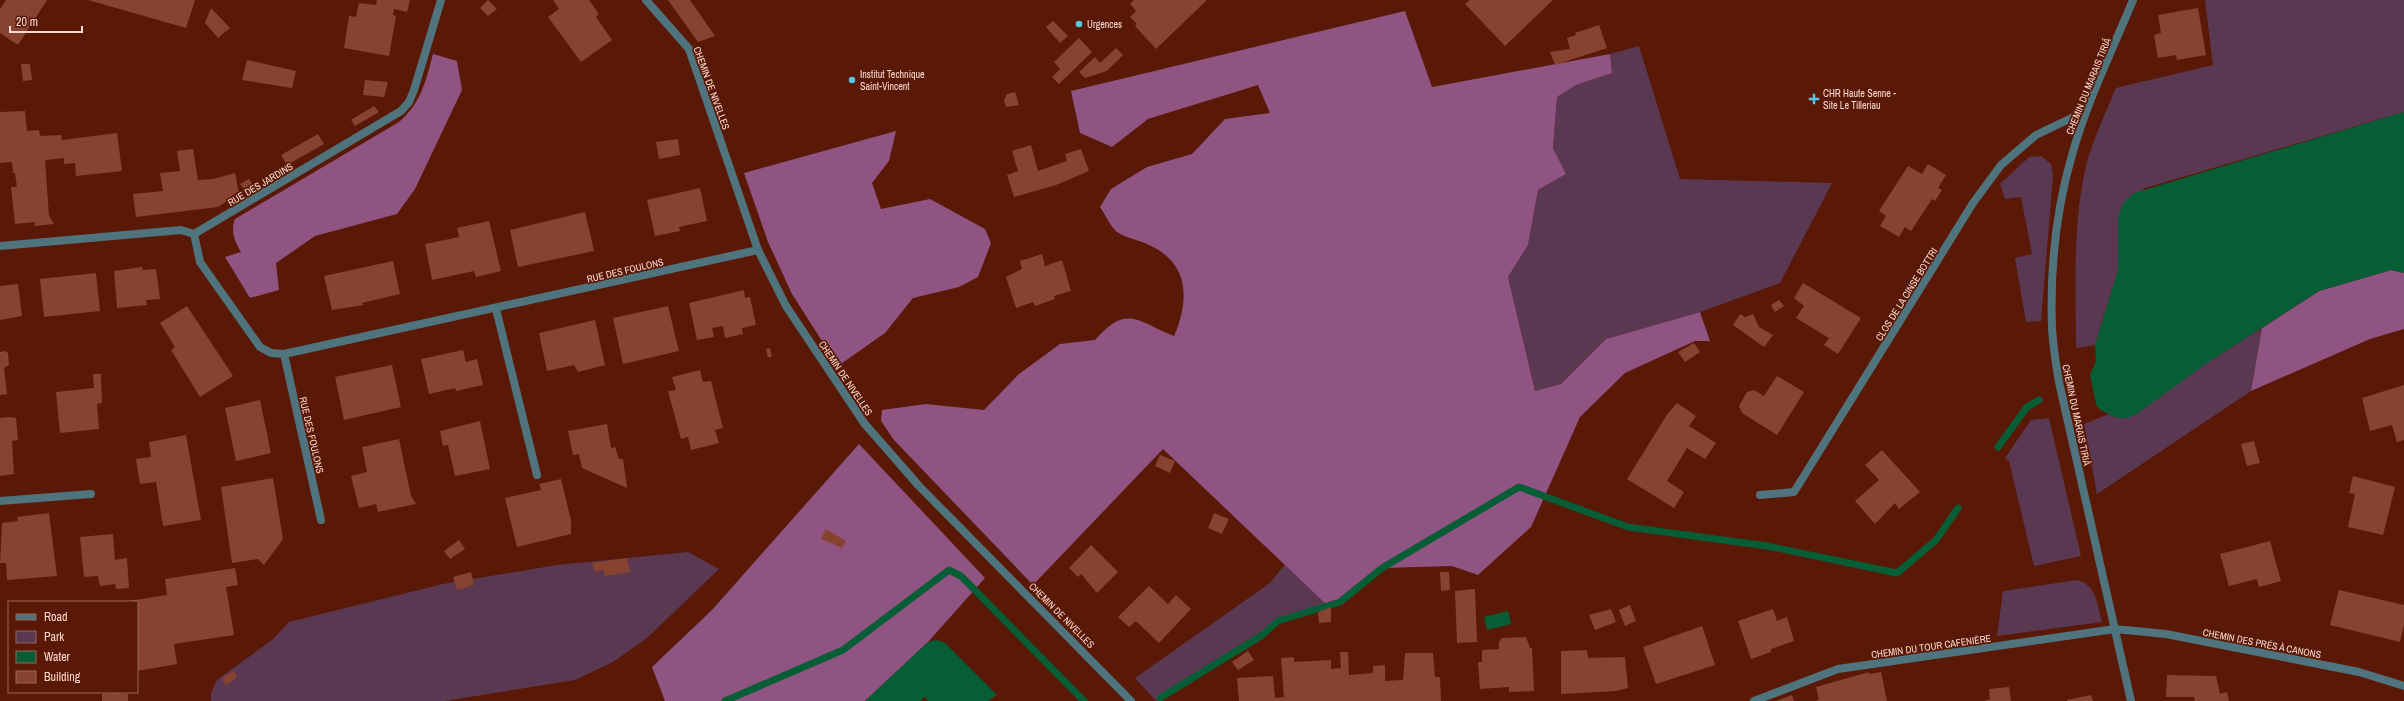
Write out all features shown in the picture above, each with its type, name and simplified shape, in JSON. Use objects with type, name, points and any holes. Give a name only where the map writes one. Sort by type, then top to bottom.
[{"type":"street","name":"RUE DES JARDINS","points":[[194,234],[401,111],[409,102],[414,90],[440,0]]},
{"type":"street","name":"CHEMIN DE NIVELLES","points":[[646,0],[689,49],[758,250],[786,306],[864,423],[919,486],[1131,701]]},
{"type":"street","name":"CHEMIN DU MARAIS TIRIÂ","points":[[2131,701],[2059,382],[2052,329],[2054,253],[2061,200],[2072,154],[2086,111],[2133,0]]},
{"type":"street","name":"CLOS DE LA CINSE BOTTRI","points":[[1760,495],[1794,492],[1973,203],[2001,165],[2036,135],[2086,111]]},
{"type":"street","points":[[0,246],[181,230],[194,234]]},
{"type":"street","name":"RUE DES FOULONS","points":[[194,234],[200,262],[260,347],[271,353],[284,354],[496,309],[758,250]]},
{"type":"street","points":[[496,309],[537,475]]},
{"type":"street","name":"RUE DES FOULONS","points":[[284,354],[321,520]]},
{"type":"street","points":[[0,501],[91,494]]},
{"type":"street","name":"CHEMIN DES PRÉS À CANONS","points":[[2115,629],[2166,634],[2351,671],[2404,686]]},
{"type":"street","name":"CHEMIN DU TOUR CAFENIÈRE","points":[[1754,701],[1838,669],[2115,629]]},
{"type":"green space","points":[[2205,0],[2404,0],[2404,112],[2145,188],[2118,217],[2118,270],[2095,345],[2076,348],[2077,231],[2082,185],[2093,143],[2116,88],[2213,65]]},
{"type":"green space","points":[[1639,46],[1680,179],[1832,183],[1780,283],[1700,312],[1606,339],[1561,384],[1535,391],[1508,277],[1528,245],[1538,190],[1566,174],[1553,148],[1557,97],[1576,85],[1612,73],[1610,54]]},
{"type":"green space","points":[[2041,156],[2051,164],[2053,176],[2041,321],[2026,322],[2015,258],[2032,254],[2021,197],[2005,199],[2000,184],[2029,157]]},
{"type":"green space","points":[[2262,328],[2251,391],[2097,494],[2084,424],[2109,414],[2118,418]]},
{"type":"green space","points":[[2049,418],[2081,556],[2034,566],[2009,461],[2005,458],[2031,420]]},
{"type":"green space","points":[[688,552],[719,569],[647,638],[613,662],[575,680],[445,701],[211,701],[211,693],[217,680],[272,640],[289,622],[443,584],[557,565]]},
{"type":"green space","points":[[1286,563],[1328,606],[1278,621],[1261,636],[1156,701],[1135,678],[1270,583]]},
{"type":"green space","points":[[2077,580],[2089,586],[2095,596],[2102,622],[1997,636],[2003,591]]},
{"type":"shaded area","points":[[1405,11],[1432,87],[1610,54],[1612,73],[1576,85],[1557,97],[1553,148],[1566,174],[1538,190],[1528,245],[1508,277],[1535,391],[1561,384],[1606,339],[1700,312],[1710,341],[1695,341],[1625,373],[1580,417],[1531,527],[1478,575],[1452,566],[1382,568],[1343,599],[1328,606],[1163,449],[1033,585],[894,440],[881,421],[882,410],[926,404],[984,410],[1019,374],[1060,344],[1095,340],[1116,322],[1125,319],[1142,321],[1174,336],[1179,322],[1184,296],[1179,272],[1172,262],[1162,253],[1145,243],[1117,232],[1100,207],[1111,189],[1147,167],[1192,154],[1225,119],[1270,113],[1258,85],[1148,119],[1112,147],[1080,133],[1071,91]]},
{"type":"shaded area","points":[[433,54],[457,61],[462,90],[415,189],[397,214],[315,236],[276,263],[279,290],[250,298],[225,257],[241,252],[233,232],[235,219],[399,122],[413,107],[422,91]]},
{"type":"shaded area","points":[[896,131],[889,161],[872,183],[881,209],[930,199],[985,229],[991,243],[978,277],[959,287],[913,298],[885,333],[838,366],[792,294],[768,242],[744,173]]},
{"type":"shaded area","points":[[2391,270],[2404,273],[2404,329],[2370,339],[2251,391],[2262,328],[2319,291]]},
{"type":"shaded area","points":[[859,444],[985,578],[928,642],[865,701],[665,701],[652,667],[712,610]]},
{"type":"water","points":[[2404,112],[2404,273],[2391,270],[2319,291],[2207,363],[2138,413],[2128,418],[2118,418],[2100,410],[2096,404],[2090,375],[2096,361],[2095,345],[2118,270],[2118,218],[2123,203],[2134,193]]},
{"type":"water","points":[[1508,611],[1511,624],[1487,630],[1484,617]]},
{"type":"water","points":[[937,640],[945,643],[997,695],[988,701],[928,701],[925,697],[920,701],[865,701],[928,642]]},
{"type":"building","points":[[6,0],[47,0],[18,45],[0,33],[0,9]]},
{"type":"building","points":[[88,0],[195,0],[186,28]]},
{"type":"building","points":[[377,0],[410,0],[407,12],[394,9],[393,15],[396,16],[389,56],[344,48],[349,16],[356,17],[359,3],[376,5]]},
{"type":"building","points":[[488,0],[497,9],[488,16],[480,8]]},
{"type":"building","points":[[553,0],[589,0],[599,14],[596,17],[612,40],[581,62],[548,17],[559,9]]},
{"type":"building","points":[[668,0],[690,0],[715,36],[698,42]]},
{"type":"building","points":[[1134,0],[1207,0],[1156,49],[1135,26],[1137,24],[1130,17],[1136,11],[1130,4]]},
{"type":"building","points":[[1470,0],[1553,0],[1505,46],[1465,4]]},
{"type":"building","points":[[211,8],[230,28],[218,38],[205,23]]},
{"type":"building","points":[[2198,8],[2206,55],[2177,60],[2176,55],[2158,58],[2154,35],[2161,33],[2158,15]]},
{"type":"building","points":[[1053,21],[1068,36],[1060,43],[1046,27]]},
{"type":"building","points":[[1599,25],[1607,48],[1555,65],[1550,52],[1570,49],[1567,38],[1576,35],[1575,33]]},
{"type":"building","points":[[1079,38],[1092,52],[1059,84],[1052,77],[1060,69],[1054,62]]},
{"type":"building","points":[[1116,48],[1123,55],[1107,71],[1085,78],[1079,72],[1095,57],[1100,63]]},
{"type":"building","points":[[247,60],[296,71],[292,88],[242,80]]},
{"type":"building","points":[[21,64],[30,64],[32,80],[23,81]]},
{"type":"building","points":[[365,80],[388,82],[384,97],[363,95]]},
{"type":"building","points":[[1015,92],[1019,105],[1006,107],[1004,100],[1007,94]]},
{"type":"building","points":[[374,106],[379,112],[355,126],[351,120]]},
{"type":"building","points":[[25,111],[27,131],[39,130],[40,136],[61,135],[62,140],[117,133],[122,171],[76,176],[75,163],[64,164],[64,158],[45,160],[49,216],[54,224],[34,226],[35,222],[15,224],[11,187],[17,187],[12,162],[0,163],[0,112]]},
{"type":"building","points":[[318,134],[324,144],[287,165],[281,155]]},
{"type":"building","points":[[678,139],[680,155],[659,159],[656,142]]},
{"type":"building","points":[[1031,145],[1038,171],[1067,161],[1065,154],[1081,149],[1089,171],[1056,185],[1014,197],[1007,175],[1018,171],[1012,151]]},
{"type":"building","points":[[193,149],[198,180],[213,179],[235,173],[239,193],[218,207],[136,217],[133,194],[163,191],[160,173],[180,171],[177,151]]},
{"type":"building","points":[[1928,164],[1946,175],[1938,188],[1942,190],[1935,201],[1932,199],[1911,231],[1905,227],[1899,237],[1880,226],[1886,216],[1879,211],[1908,166],[1922,174]]},
{"type":"building","points":[[249,179],[253,185],[244,189],[240,184]]},
{"type":"building","points":[[700,188],[707,221],[679,227],[680,231],[655,236],[647,200]]},
{"type":"building","points":[[585,212],[594,251],[518,267],[510,230]]},
{"type":"building","points":[[489,221],[501,271],[476,277],[474,271],[432,280],[425,244],[459,237],[457,228]]},
{"type":"building","points":[[1042,254],[1045,266],[1062,260],[1071,291],[1054,296],[1055,299],[1035,306],[1033,302],[1016,308],[1006,277],[1022,269],[1020,261]]},
{"type":"building","points":[[393,261],[400,294],[362,303],[364,305],[332,310],[324,276]]},
{"type":"building","points":[[142,267],[143,270],[156,269],[160,299],[146,300],[147,305],[117,308],[114,271]]},
{"type":"building","points":[[96,273],[100,311],[44,317],[40,279]]},
{"type":"building","points":[[1803,283],[1861,318],[1838,354],[1824,345],[1829,338],[1796,318],[1804,306],[1794,298]]},
{"type":"building","points":[[18,284],[22,316],[0,320],[0,286]]},
{"type":"building","points":[[744,290],[745,298],[750,297],[756,325],[742,328],[743,334],[725,338],[723,326],[712,328],[714,337],[697,340],[689,303]]},
{"type":"building","points":[[1779,300],[1784,306],[1775,312],[1771,305]]},
{"type":"building","points":[[187,306],[233,376],[200,397],[171,350],[175,347],[160,323]]},
{"type":"building","points":[[668,306],[679,351],[623,364],[613,318]]},
{"type":"building","points":[[1740,314],[1745,317],[1753,314],[1759,327],[1773,335],[1764,347],[1733,325]]},
{"type":"building","points":[[595,320],[605,365],[578,372],[574,365],[547,371],[539,333]]},
{"type":"building","points":[[1694,343],[1700,352],[1685,362],[1678,352]]},
{"type":"building","points":[[770,348],[772,357],[768,357],[766,349]]},
{"type":"building","points":[[463,350],[466,362],[477,359],[483,385],[456,391],[455,388],[429,394],[421,359]]},
{"type":"building","points":[[5,351],[8,353],[9,365],[4,368],[7,394],[0,395],[0,352]]},
{"type":"building","points":[[392,365],[401,407],[344,420],[335,377]]},
{"type":"building","points":[[700,370],[703,382],[711,381],[723,428],[715,430],[719,443],[691,450],[688,437],[681,439],[668,391],[676,390],[672,377]]},
{"type":"building","points":[[93,374],[101,374],[102,403],[97,404],[99,429],[60,433],[56,392],[94,388]]},
{"type":"building","points":[[1777,376],[1804,392],[1777,435],[1742,413],[1739,406],[1747,392],[1754,390],[1764,396]]},
{"type":"building","points":[[2404,385],[2404,440],[2397,442],[2392,425],[2370,431],[2362,398]]},
{"type":"building","points":[[260,400],[271,453],[236,461],[225,408]]},
{"type":"building","points":[[1677,403],[1696,416],[1689,426],[1716,443],[1705,459],[1687,448],[1667,481],[1684,492],[1674,508],[1627,479],[1668,413]]},
{"type":"building","points":[[0,418],[16,418],[18,440],[12,441],[14,474],[0,476]]},
{"type":"building","points":[[480,421],[490,469],[455,476],[448,445],[443,446],[440,431]]},
{"type":"building","points":[[607,424],[611,448],[615,447],[619,459],[623,459],[627,488],[582,468],[579,454],[573,455],[568,431]]},
{"type":"building","points":[[186,435],[201,520],[163,526],[156,482],[140,484],[136,459],[151,457],[149,442]]},
{"type":"building","points":[[399,439],[411,496],[416,504],[378,512],[376,504],[359,508],[351,476],[367,472],[362,447]]},
{"type":"building","points":[[2254,441],[2260,463],[2247,466],[2241,444]]},
{"type":"building","points":[[1882,450],[1920,492],[1899,509],[1895,503],[1875,524],[1855,501],[1879,480],[1865,465]]},
{"type":"building","points":[[1160,455],[1175,461],[1170,473],[1155,466]]},
{"type":"building","points":[[2353,476],[2395,487],[2383,535],[2348,527],[2355,494],[2349,493]]},
{"type":"building","points":[[273,478],[283,539],[264,565],[258,559],[232,563],[221,487]]},
{"type":"building","points":[[561,479],[571,520],[571,534],[517,547],[505,498],[541,490],[539,484]]},
{"type":"building","points":[[49,513],[57,576],[7,580],[6,563],[0,563],[2,523],[18,521],[17,517]]},
{"type":"building","points":[[1214,513],[1229,519],[1222,534],[1208,528]]},
{"type":"building","points":[[826,529],[846,541],[842,548],[821,539]]},
{"type":"building","points":[[113,534],[115,560],[127,558],[129,588],[116,589],[115,584],[100,586],[98,576],[84,577],[80,537]]},
{"type":"building","points":[[459,540],[465,549],[450,559],[444,551]]},
{"type":"building","points":[[2270,541],[2281,581],[2259,587],[2257,579],[2229,586],[2220,554]]},
{"type":"building","points":[[1091,545],[1118,572],[1097,593],[1081,574],[1078,577],[1069,568]]},
{"type":"building","points":[[627,558],[630,572],[604,576],[604,570],[595,572],[592,563]]},
{"type":"building","points":[[235,568],[238,585],[226,587],[234,635],[174,644],[177,664],[138,671],[138,601],[129,601],[167,595],[165,579]]},
{"type":"building","points":[[471,572],[474,585],[457,590],[453,577]]},
{"type":"building","points":[[1440,572],[1449,572],[1450,590],[1441,591]]},
{"type":"building","points":[[1149,586],[1168,604],[1176,595],[1191,609],[1159,643],[1136,621],[1129,627],[1118,617]]},
{"type":"building","points":[[1475,589],[1477,642],[1457,643],[1455,591]]},
{"type":"building","points":[[2339,590],[2404,605],[2404,625],[2400,642],[2330,625]]},
{"type":"building","points":[[1630,605],[1636,621],[1625,626],[1619,610]]},
{"type":"building","points":[[1331,607],[1331,622],[1319,623],[1318,612]]},
{"type":"building","points":[[1611,609],[1616,622],[1595,630],[1589,615]]},
{"type":"building","points":[[1773,609],[1777,621],[1787,617],[1794,641],[1771,649],[1771,652],[1751,659],[1738,621]]},
{"type":"building","points":[[1702,626],[1715,665],[1656,684],[1643,647]]},
{"type":"building","points":[[1526,637],[1530,648],[1532,648],[1534,691],[1509,692],[1509,687],[1480,689],[1478,662],[1482,662],[1482,650],[1499,649],[1499,642],[1502,638]]},
{"type":"building","points":[[1587,650],[1588,658],[1625,657],[1628,688],[1616,691],[1561,694],[1561,651]]},
{"type":"building","points":[[1248,651],[1254,660],[1238,670],[1232,662]]},
{"type":"building","points":[[1340,652],[1348,652],[1349,675],[1373,673],[1373,666],[1385,665],[1385,681],[1403,680],[1405,653],[1433,653],[1435,677],[1440,677],[1441,701],[1239,701],[1237,678],[1273,676],[1275,698],[1284,697],[1281,658],[1294,657],[1294,662],[1331,660],[1331,669],[1341,668]]},
{"type":"building","points":[[234,671],[237,678],[226,685],[222,678]]},
{"type":"building","points":[[1869,672],[1869,674],[1881,672],[1887,701],[1815,701],[1819,700],[1816,687]]},
{"type":"building","points":[[2167,675],[2216,676],[2220,694],[2227,692],[2229,701],[2195,701],[2194,697],[2166,697]]},
{"type":"building","points":[[2009,687],[2011,701],[1984,701],[1990,699],[1989,689]]},
{"type":"building","points":[[102,694],[128,694],[128,701],[102,701]]},
{"type":"building","points":[[1792,695],[1794,701],[1776,701]]},
{"type":"building","points":[[2091,695],[2093,701],[2067,701],[2067,700]]},
{"type":"waterway","points":[[1998,447],[2027,407],[2039,400]]},
{"type":"waterway","points":[[1160,698],[1261,636],[1278,621],[1340,602],[1382,568],[1519,487],[1628,527],[1767,546],[1897,573],[1936,540],[1958,508]]},
{"type":"waterway","points":[[725,701],[843,650],[949,570],[961,576],[1084,701]]},
{"type":"place","name":"Urgences","points":[[1079,24]]},
{"type":"place","name":"Institut Technique Saint-Vincent","points":[[852,80]]},
{"type":"place","name":"CHR Haute Senne - Site Le Tilleriau","points":[[1814,99]]}]
